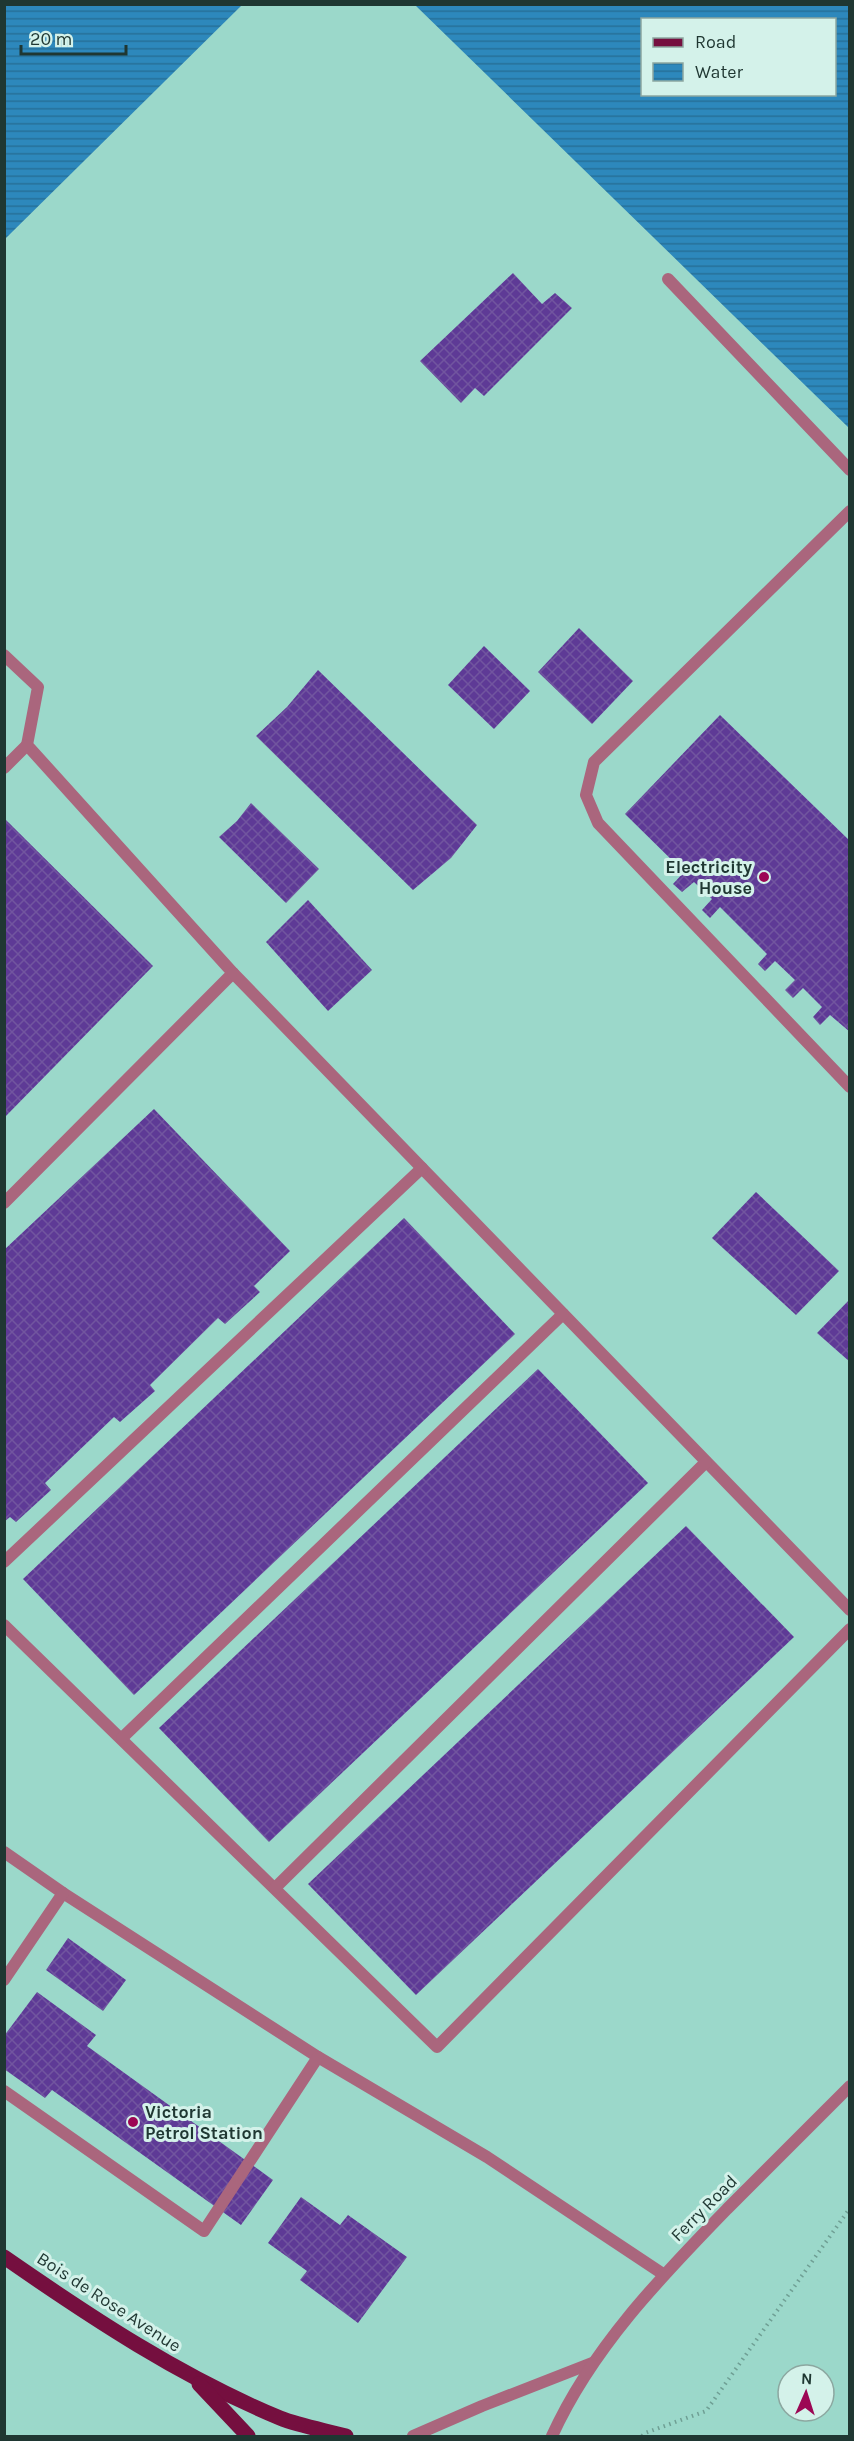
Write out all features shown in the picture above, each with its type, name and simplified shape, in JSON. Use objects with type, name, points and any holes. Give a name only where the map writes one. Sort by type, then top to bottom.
[{"type":"main road","name":"Bois de Rose Avenue","points":[[4,2257],[66,2300],[193,2378],[282,2419],[345,2436]]},
{"type":"main road","name":"Bois de Rose Avenue","points":[[193,2378],[248,2436]]},
{"type":"street","points":[[669,279],[849,470]]},
{"type":"street","points":[[849,512],[594,762],[586,795],[598,823],[849,1087]]},
{"type":"street","points":[[4,656],[38,687],[27,745],[4,768]]},
{"type":"street","points":[[27,745],[233,973],[849,1610]]},
{"type":"street","points":[[4,1203],[233,973]]},
{"type":"street","points":[[4,1562],[422,1168]]},
{"type":"street","points":[[122,1738],[563,1314]]},
{"type":"street","points":[[275,1888],[706,1462]]},
{"type":"street","points":[[4,1625],[437,2048],[849,1629]]},
{"type":"street","points":[[4,1852],[63,1893],[318,2057],[487,2157],[663,2274]]},
{"type":"street","points":[[4,1980],[63,1893]]},
{"type":"street","points":[[4,2091],[204,2231],[318,2057]]},
{"type":"street","name":"Ferry Road","points":[[552,2436],[564,2409],[592,2363],[663,2274],[849,2086]]},
{"type":"street","name":"Ferry Road","points":[[413,2436],[592,2363]]},
{"type":"path","points":[[642,2436],[706,2411],[849,2208]]},
{"type":"water","points":[[5,4],[242,4],[242,5],[5,239]]},
{"type":"water","points":[[415,5],[849,5],[849,428]]},
{"type":"building","points":[[513,273],[542,304],[555,293],[572,308],[484,396],[475,388],[461,403],[420,361]]},
{"type":"building","points":[[579,628],[633,681],[592,724],[538,672]]},
{"type":"building","points":[[484,646],[530,691],[494,729],[448,685]]},
{"type":"building","points":[[318,670],[477,825],[451,858],[413,890],[256,736],[287,707]]},
{"type":"building","name":"Electricity House","points":[[720,715],[850,841],[850,1032],[830,1015],[820,1025],[813,1017],[822,1007],[803,988],[793,998],[785,990],[795,980],[775,961],[765,971],[758,964],[767,954],[720,907],[710,918],[702,910],[712,899],[694,882],[682,892],[673,884],[684,872],[625,814]]},
{"type":"building","points":[[251,803],[319,869],[286,903],[219,837],[237,821]]},
{"type":"building","points":[[4,818],[153,966],[4,1118]]},
{"type":"building","points":[[308,900],[372,970],[328,1011],[266,942]]},
{"type":"building","points":[[154,1109],[290,1251],[254,1286],[260,1292],[225,1324],[218,1318],[150,1385],[155,1391],[120,1422],[114,1417],[45,1483],[51,1490],[16,1522],[10,1517],[4,1522],[4,1250]]},
{"type":"building","points":[[756,1192],[839,1271],[796,1315],[712,1238]]},
{"type":"building","points":[[404,1218],[515,1334],[134,1695],[23,1579]]},
{"type":"building","points":[[850,1299],[850,1362],[817,1333]]},
{"type":"building","points":[[538,1369],[648,1483],[269,1842],[159,1728]]},
{"type":"building","points":[[686,1526],[794,1637],[416,1995],[308,1884]]},
{"type":"building","points":[[68,1938],[126,1980],[103,2011],[46,1970]]},
{"type":"building","points":[[37,1992],[96,2035],[87,2046],[273,2180],[241,2225],[52,2090],[45,2098],[4,2069],[4,2036]]},
{"type":"building","points":[[301,2197],[340,2225],[348,2215],[407,2257],[358,2323],[300,2280],[307,2271],[268,2243]]},
{"type":"place","name":"Electricity House","points":[[764,877]]},
{"type":"place","name":"Victoria Petrol Station","points":[[133,2122]]}]
